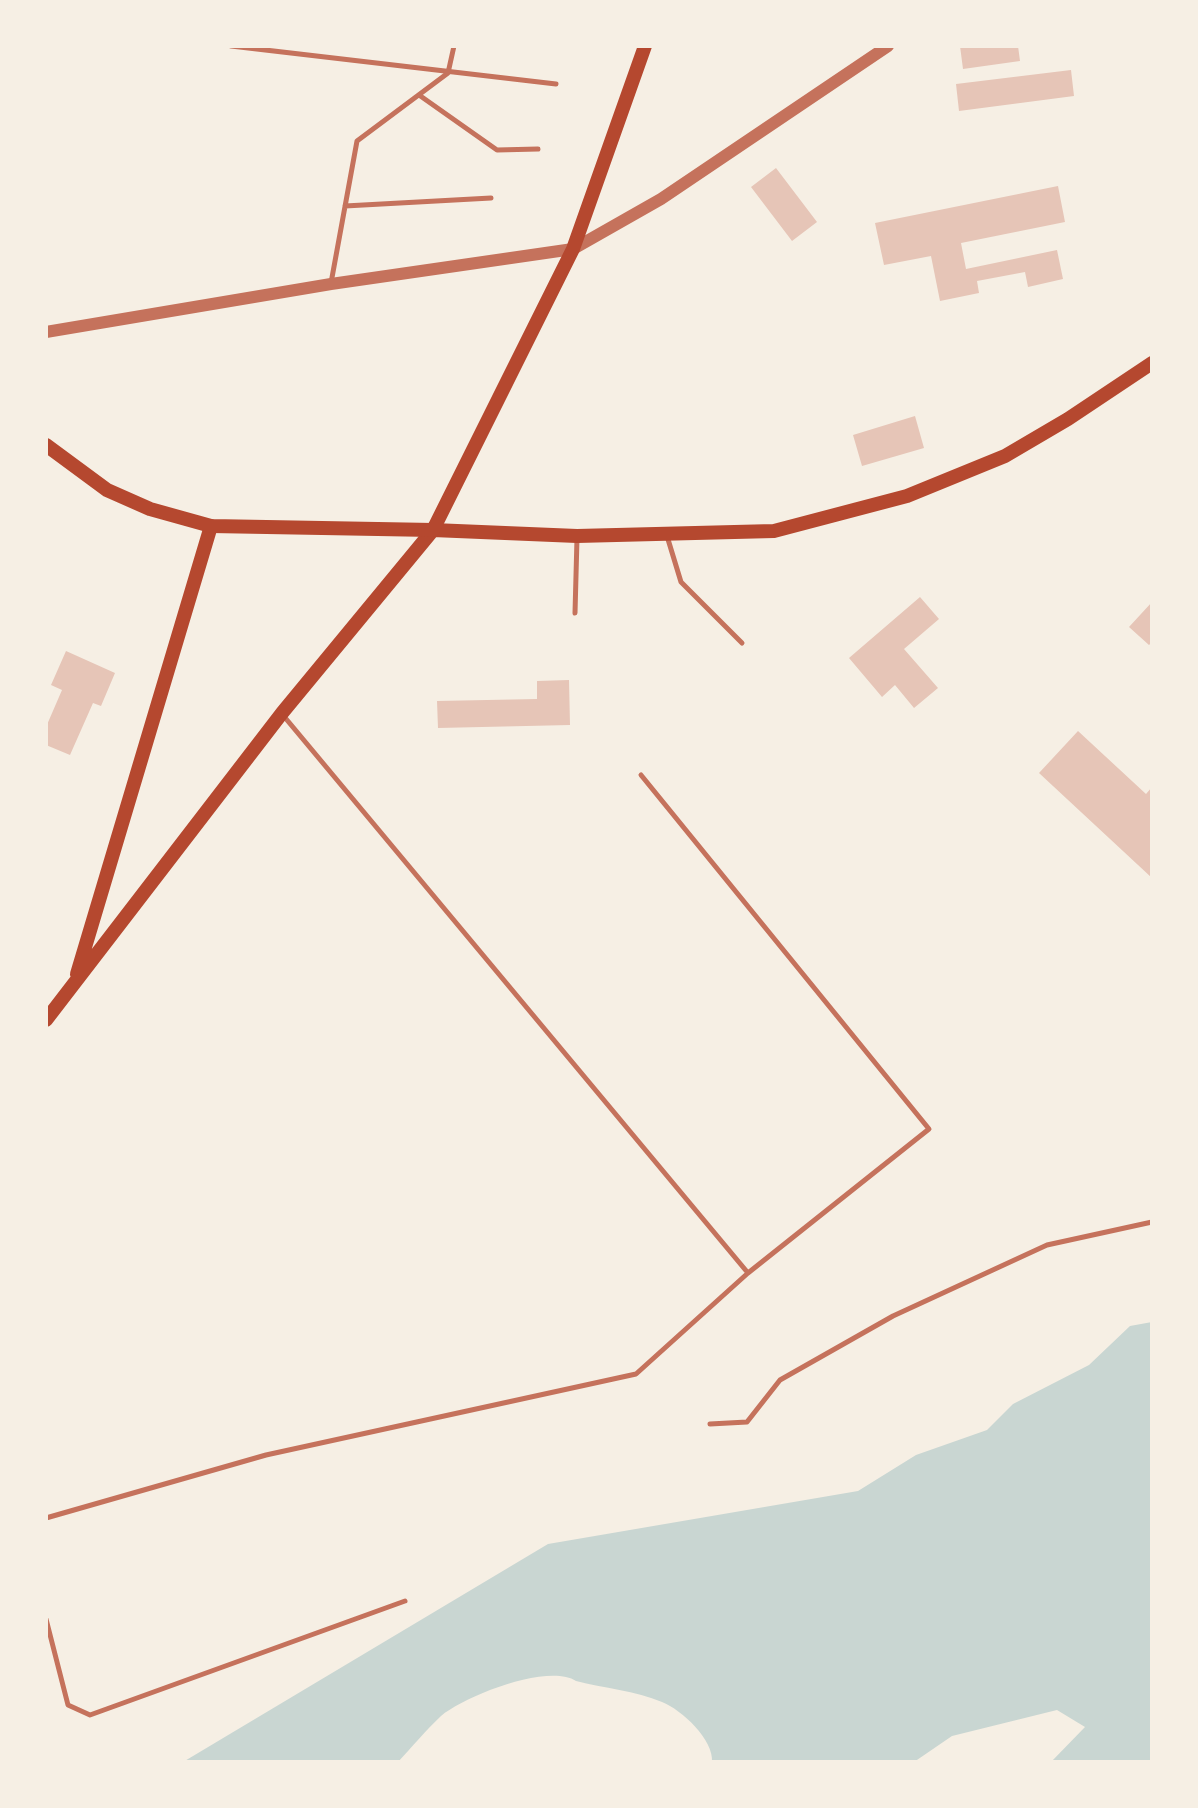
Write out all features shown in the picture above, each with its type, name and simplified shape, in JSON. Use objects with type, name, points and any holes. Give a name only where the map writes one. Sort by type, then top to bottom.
[{"type":"main road","points":[[46,1020],[282,713],[433,530],[573,249],[645,46]]},
{"type":"main road","points":[[46,445],[107,490],[150,509],[211,526],[577,536],[774,531],[907,496],[1005,456],[1068,419],[1152,363]]},
{"type":"main road","points":[[74,982],[211,526]]},
{"type":"street","points":[[46,332],[331,284],[573,249],[661,199],[888,46]]},
{"type":"lane","points":[[231,46],[556,84]]},
{"type":"lane","points":[[331,284],[357,141],[448,73],[454,46]]},
{"type":"lane","points":[[419,95],[497,150],[538,149]]},
{"type":"lane","points":[[345,206],[491,198]]},
{"type":"lane","points":[[666,534],[681,582],[742,643]]},
{"type":"lane","points":[[575,613],[577,536]]},
{"type":"lane","points":[[282,713],[748,1273]]},
{"type":"lane","points":[[46,1518],[266,1455],[636,1374],[748,1273],[929,1129],[641,775]]},
{"type":"lane","points":[[710,1424],[747,1422],[780,1380],[893,1316],[1033,1251],[1047,1245],[1152,1222]]},
{"type":"lane","points":[[46,1619],[68,1705],[90,1715],[405,1601]]},
{"type":"shaded area","points":[[1152,1322],[1152,1762],[1051,1762],[1085,1727],[1057,1710],[952,1736],[914,1762],[712,1762],[708,1744],[702,1735],[670,1706],[630,1692],[546,1676],[507,1684],[453,1708],[435,1721],[398,1762],[183,1762],[548,1544],[858,1491],[916,1455],[987,1430],[1013,1404],[1089,1365],[1130,1326]]},
{"type":"building","points":[[960,46],[1018,46],[1020,61],[963,69]]},
{"type":"building","points":[[1071,70],[1074,96],[959,111],[956,84]]},
{"type":"building","points":[[776,168],[817,222],[792,241],[751,187]]},
{"type":"building","points":[[1058,186],[1065,222],[961,243],[966,269],[1057,250],[1063,279],[1028,287],[1025,272],[977,281],[979,293],[940,301],[931,256],[884,265],[875,223]]},
{"type":"building","points":[[915,416],[924,448],[862,466],[853,435]]},
{"type":"building","points":[[920,597],[939,619],[904,649],[938,688],[914,708],[895,685],[882,697],[849,658]]},
{"type":"building","points":[[1152,602],[1152,642],[1149,645],[1129,627]]},
{"type":"building","points":[[66,651],[115,673],[101,706],[93,703],[70,755],[46,745],[46,727],[62,690],[51,685]]},
{"type":"building","points":[[569,680],[570,725],[438,728],[437,701],[537,699],[537,681]]},
{"type":"building","points":[[1078,731],[1146,794],[1152,787],[1152,878],[1039,773]]}]
